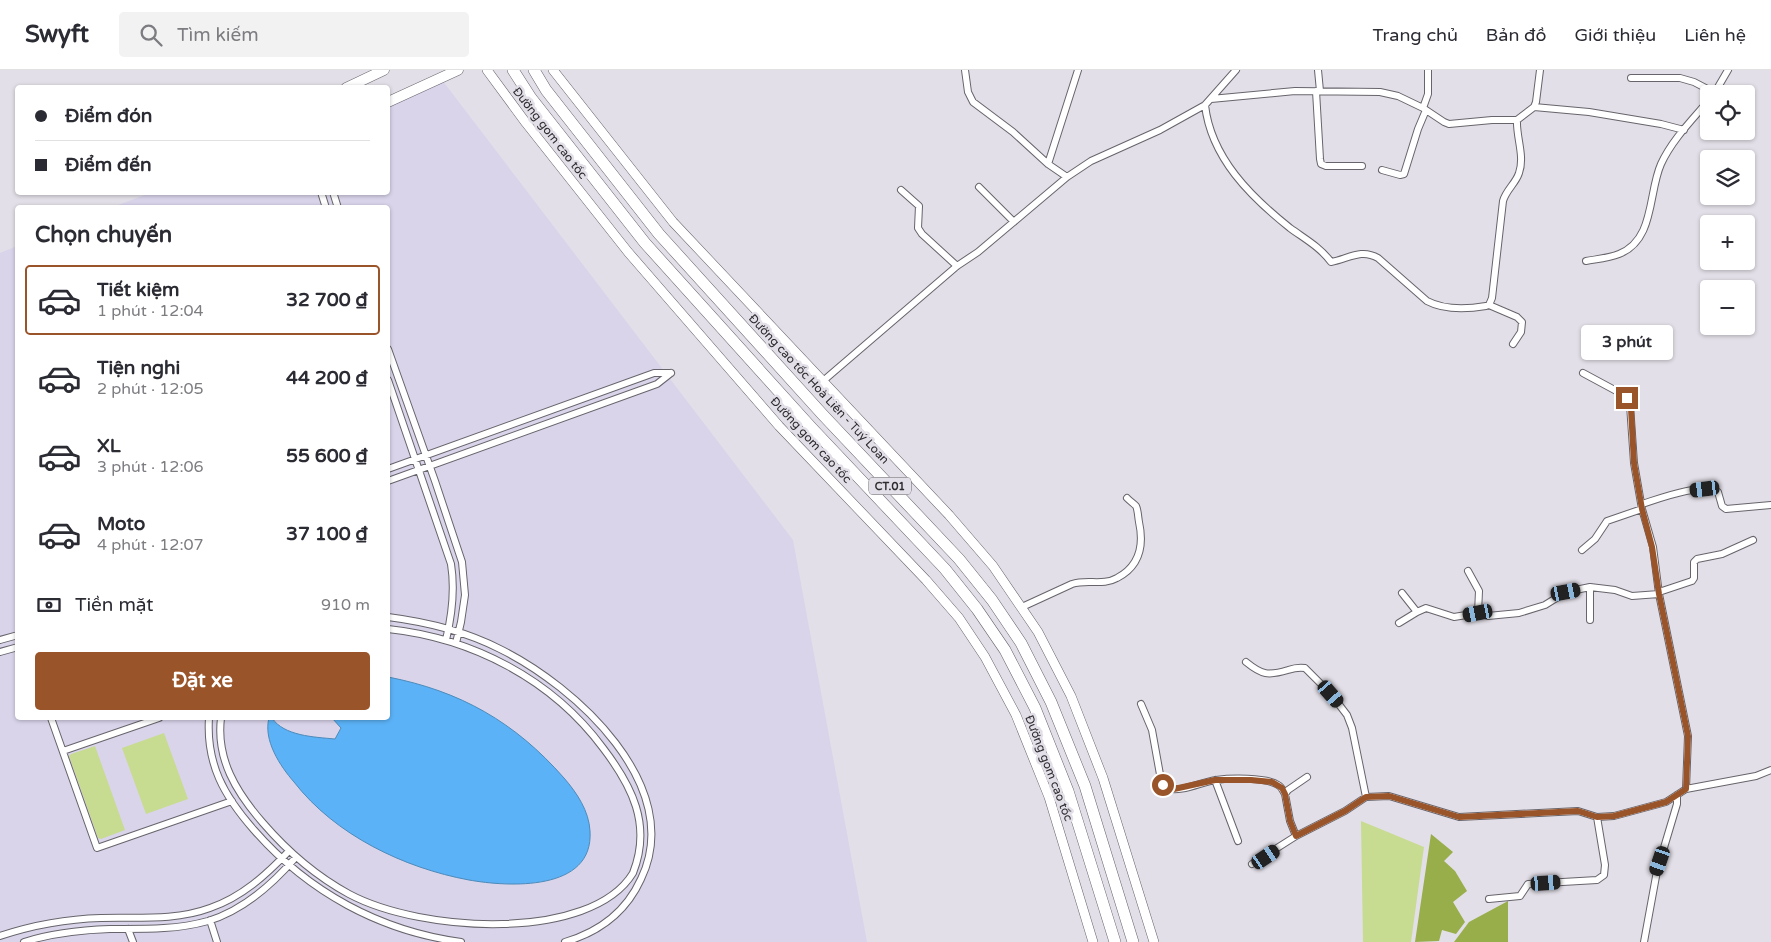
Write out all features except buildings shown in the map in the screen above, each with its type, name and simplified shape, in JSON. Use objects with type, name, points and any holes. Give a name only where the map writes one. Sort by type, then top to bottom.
[{"type":"highway","name":"CT.01","points":[[513,70],[531,98],[645,243],[809,425],[945,569],[978,609],[1005,650],[1035,708],[1068,791],[1115,942]]},
{"type":"highway","name":"Đường cao tốc Hoà Liên - Tuý Loan","points":[[534,70],[546,90],[659,234],[823,415],[959,559],[992,600],[1021,642],[1051,702],[1084,786],[1133,942]]},
{"type":"main road","points":[[352,85],[384,70]]},
{"type":"main road","points":[[390,101],[458,70]]},
{"type":"main road","name":"Đường gom cao tốc","points":[[487,70],[532,131],[628,252],[779,426],[926,580],[959,618],[985,657],[1016,716],[1049,797],[1093,942]]},
{"type":"main road","points":[[553,70],[674,222],[948,515],[993,566],[1022,607],[1038,632],[1075,705],[1103,778],[1154,942]]},
{"type":"street","points":[[965,70],[968,92],[973,102],[1013,132],[1048,164],[1066,177]]},
{"type":"street","points":[[1048,164],[1078,70]]},
{"type":"street","points":[[823,381],[957,266],[978,252],[1066,177],[1097,158],[1160,130],[1205,105],[1236,70]]},
{"type":"street","points":[[1318,70],[1320,159],[1322,164],[1326,166],[1362,166]]},
{"type":"street","points":[[1382,170],[1400,175],[1404,174],[1428,94],[1428,70]]},
{"type":"street","points":[[1211,99],[1318,91],[1386,92],[1424,109],[1439,120],[1449,124],[1517,120],[1534,107],[1538,97],[1540,70]]},
{"type":"street","points":[[1719,85],[1728,70]]},
{"type":"street","points":[[1631,78],[1680,78],[1700,85]]},
{"type":"street","points":[[1205,105],[1207,123],[1224,158],[1239,181],[1270,211],[1318,248],[1331,262],[1360,253],[1370,254],[1384,263],[1421,297],[1432,304],[1458,308],[1489,305],[1517,317],[1522,322],[1521,332],[1513,344]]},
{"type":"street","points":[[1534,107],[1598,114],[1661,124],[1684,130]]},
{"type":"street","points":[[1586,261],[1619,254],[1630,249],[1640,236],[1647,219],[1657,173],[1668,151],[1700,111]]},
{"type":"street","points":[[1489,305],[1492,298],[1503,201],[1507,191],[1519,175],[1521,167],[1517,120]]},
{"type":"street","points":[[979,187],[1014,222]]},
{"type":"street","points":[[901,190],[919,206],[918,224],[922,234],[957,266]]},
{"type":"street","points":[[390,355],[458,546],[464,569],[464,595],[460,632],[456,643]]},
{"type":"street","points":[[390,468],[654,373],[671,373],[657,384],[390,480]]},
{"type":"street","points":[[1583,373],[1622,394],[1629,401],[1634,463],[1688,736],[1686,789]]},
{"type":"street","points":[[390,386],[451,564],[453,590],[446,640]]},
{"type":"street","points":[[1582,550],[1595,540],[1607,521],[1684,492],[1710,489],[1718,492],[1722,506],[1726,509],[1771,505]]},
{"type":"street","points":[[1022,607],[1072,584],[1081,581],[1105,583],[1129,570],[1142,548],[1136,506],[1127,498]]},
{"type":"street","points":[[1400,623],[1426,608],[1454,617],[1478,613],[1488,616],[1519,613],[1545,605],[1566,592],[1590,587],[1615,590],[1632,596],[1659,593],[1692,581],[1694,578],[1694,562],[1697,559],[1722,554],[1753,540]]},
{"type":"street","points":[[1468,571],[1479,591],[1478,613]]},
{"type":"street","points":[[1590,587],[1590,620]]},
{"type":"street","points":[[1402,593],[1417,612]]},
{"type":"street","points":[[390,618],[448,628],[500,649],[528,664],[558,685],[589,714],[607,734],[642,786],[649,806],[651,826],[650,853],[646,868],[636,890],[621,910],[607,922],[585,935],[565,942]]},
{"type":"street","points":[[390,629],[456,643],[492,658],[522,674],[556,698],[581,721],[601,744],[630,787],[638,811],[640,834],[636,866],[627,885],[614,902]]},
{"type":"street","points":[[0,640],[15,636]]},
{"type":"street","points":[[0,652],[15,648]]},
{"type":"street","points":[[1246,662],[1258,671],[1268,674],[1298,667],[1305,668],[1342,706],[1350,722],[1366,797]]},
{"type":"street","points":[[1141,704],[1152,730],[1159,772],[1163,785],[1166,788],[1174,789],[1215,780],[1272,782],[1282,788],[1285,794],[1290,821],[1296,836]]},
{"type":"street","points":[[581,721],[589,714]]},
{"type":"street","points":[[52,720],[97,848],[232,801]]},
{"type":"street","points":[[63,751],[153,720]]},
{"type":"street","points":[[209,720],[208,740],[212,762],[218,778],[232,801],[264,842],[281,859],[334,898],[370,917],[410,931],[461,942]]},
{"type":"street","points":[[221,720],[221,749],[230,777],[256,815],[289,851],[331,883],[371,904],[408,919],[448,929]]},
{"type":"street","points":[[1252,864],[1296,836],[1345,811],[1366,797],[1389,796],[1459,817],[1578,811],[1597,817],[1614,816],[1666,802],[1686,789],[1756,776],[1771,770]]},
{"type":"street","points":[[1285,794],[1307,777]]},
{"type":"street","points":[[1215,780],[1238,841]]},
{"type":"street","points":[[1644,942],[1657,871],[1677,804],[1677,794]]},
{"type":"street","points":[[1488,899],[1520,896],[1528,884],[1597,880],[1604,875],[1605,865],[1597,817]]},
{"type":"street","points":[[0,936],[55,922],[91,918],[164,917],[195,912],[220,904],[242,892],[261,878],[289,851]]},
{"type":"street","points":[[24,942],[57,934],[82,931],[174,927],[210,920],[227,914],[248,902],[269,886],[296,857]]},
{"type":"street","points":[[627,885],[636,890]]},
{"type":"street","points":[[210,920],[218,942]]},
{"type":"street","points":[[128,929],[133,942]]},
{"type":"shaded area","points":[[439,76],[793,540],[867,942],[0,942],[0,253],[15,247],[15,720],[390,720],[390,205],[118,205],[145,195],[390,195],[390,96]]},
{"type":"green space","points":[[164,733],[188,799],[146,814],[122,748]]},
{"type":"green space","points":[[95,746],[125,830],[101,839],[98,838],[69,756]]},
{"type":"green space","points":[[1361,821],[1424,847],[1411,942],[1363,942]]},
{"type":"green space","points":[[1431,834],[1453,852],[1444,861],[1455,871],[1467,891],[1453,902],[1465,922],[1456,934],[1442,930],[1439,941],[1415,942]]},
{"type":"green space","points":[[1508,901],[1508,942],[1454,942],[1469,922]]},
{"type":"water","points":[[390,677],[414,683],[462,700],[506,725],[545,758],[564,778],[582,803],[587,816],[590,831],[588,851],[578,865],[564,875],[546,881],[525,884],[486,882],[444,875],[396,858],[350,833],[311,801],[278,761],[268,735],[269,720],[274,720],[284,729],[292,732],[335,739],[341,728],[334,720],[390,720]]},
{"type":"route","points":[[1163,785],[1166,788],[1174,789],[1215,780],[1272,782],[1282,788],[1285,794],[1290,821],[1296,836],[1345,811],[1366,797],[1389,796],[1459,817],[1578,811],[1597,817],[1614,816],[1666,802],[1686,789],[1688,736],[1659,594],[1652,547],[1642,509],[1634,463],[1631,409],[1627,398]]}]
